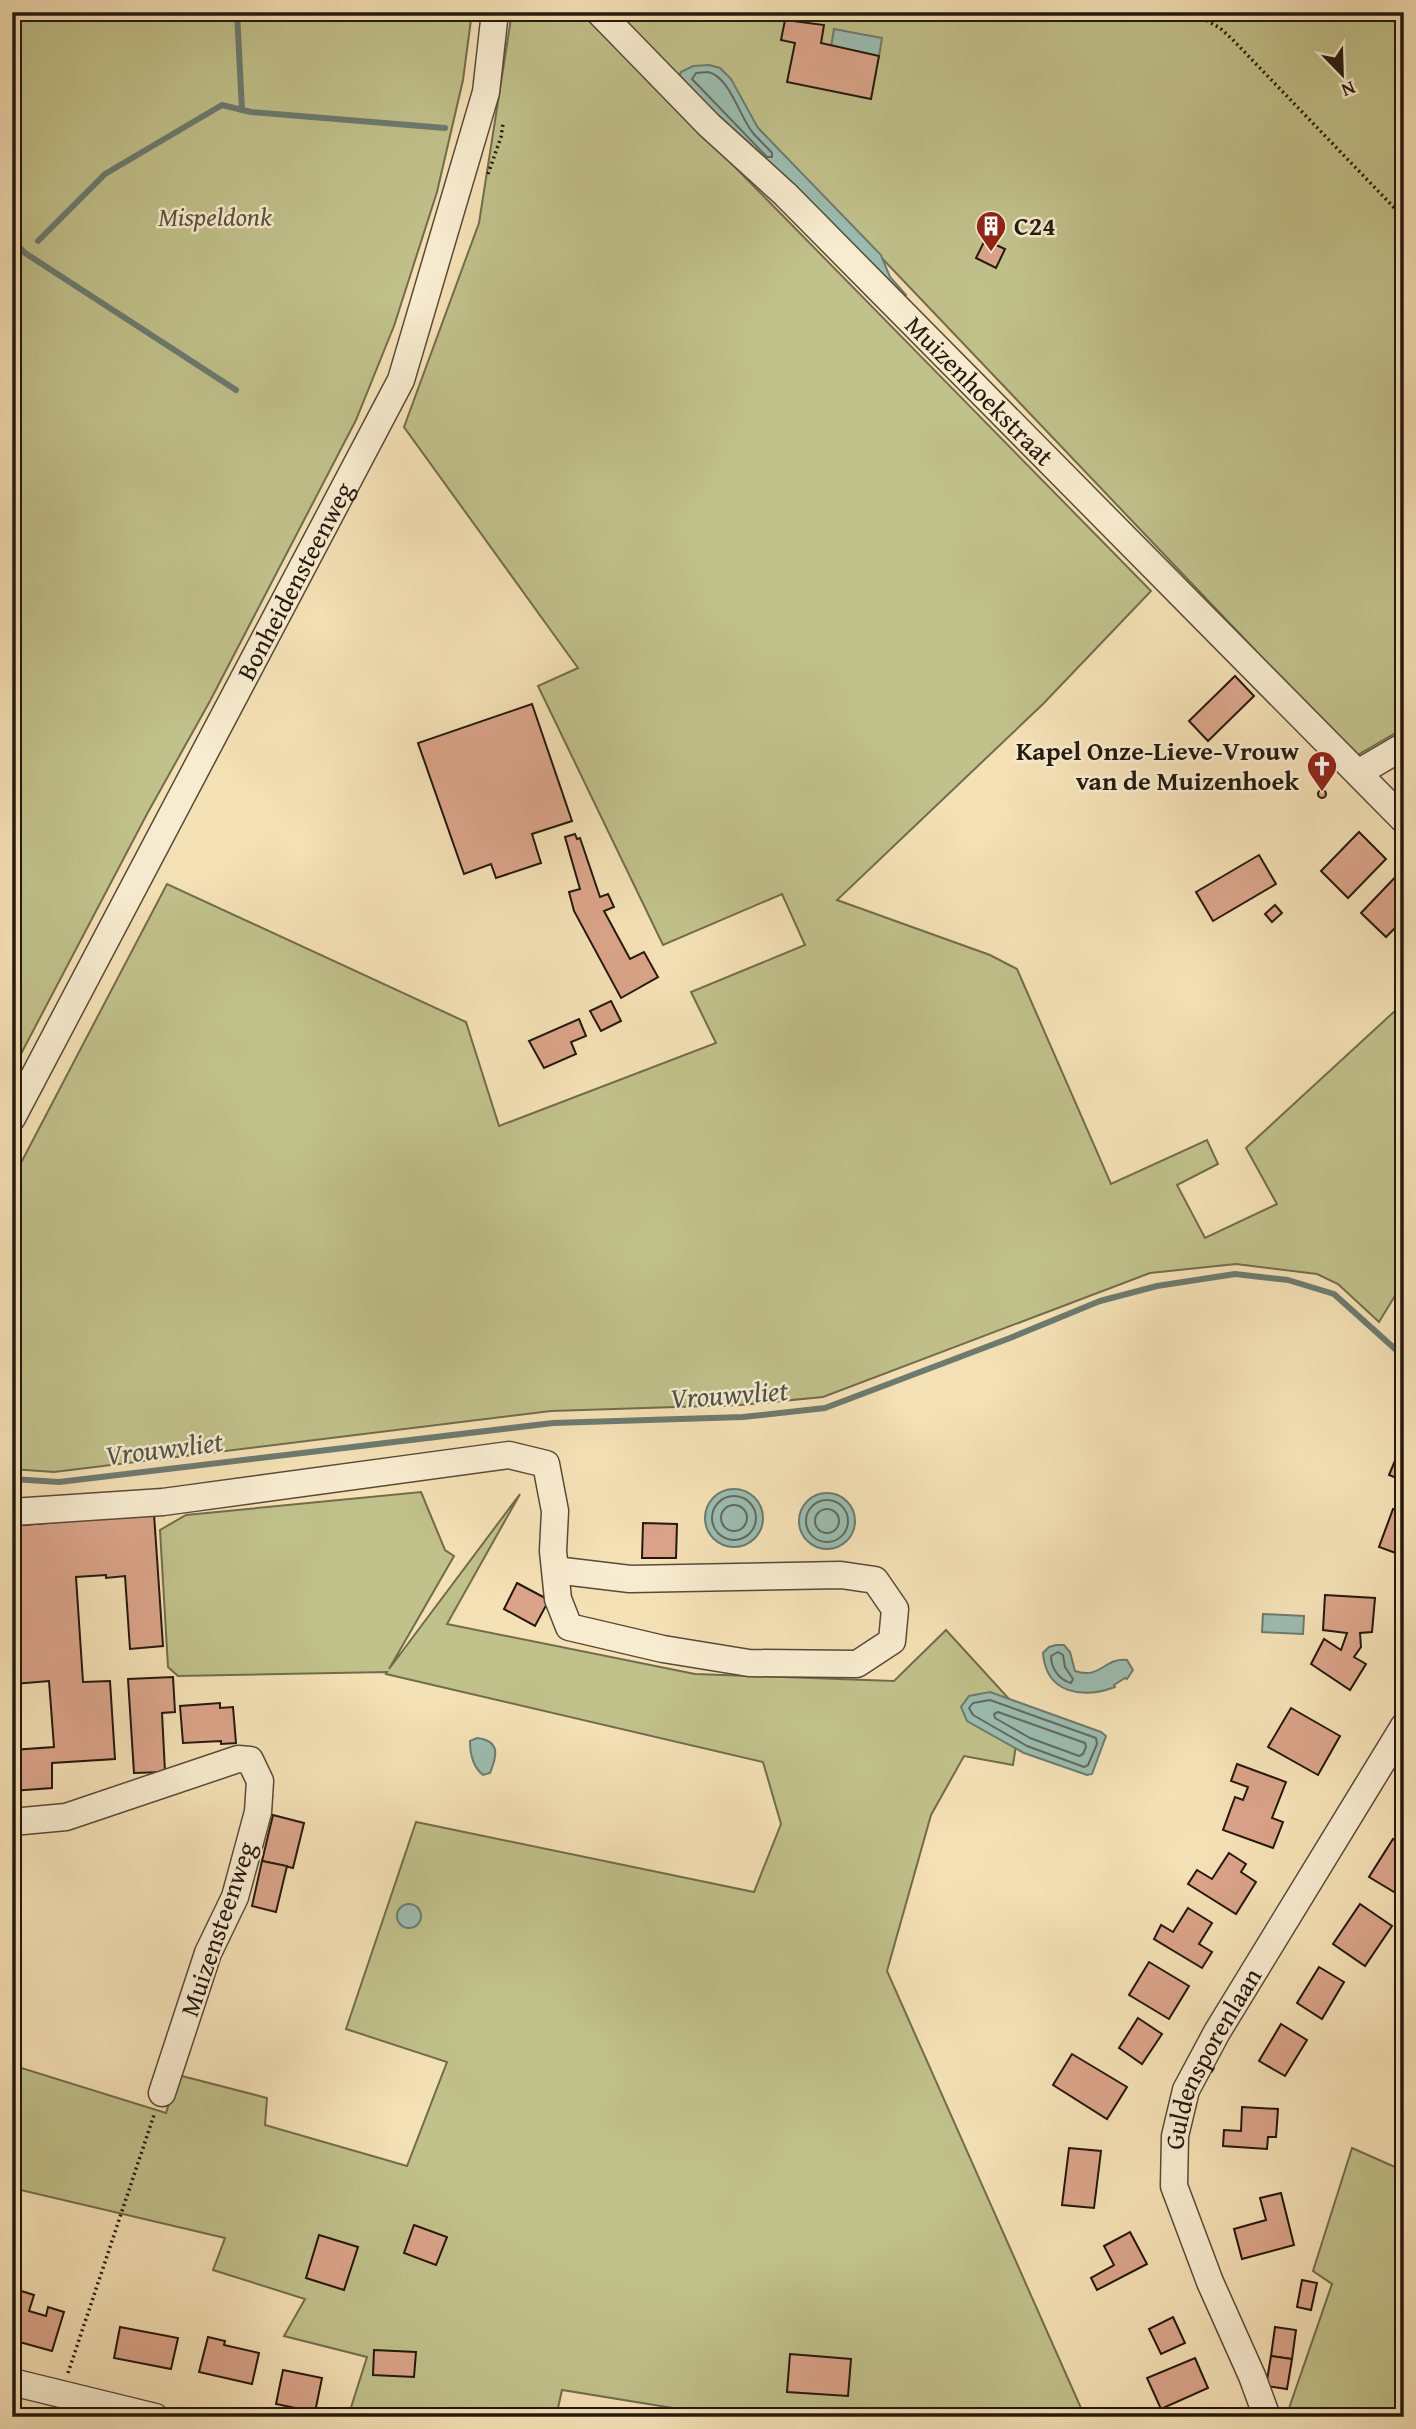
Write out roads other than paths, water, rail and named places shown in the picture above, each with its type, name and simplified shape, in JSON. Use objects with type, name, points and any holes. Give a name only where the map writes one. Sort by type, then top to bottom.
[{"type":"street","name":"Bonheidensteenweg","points":[[12,1118],[401,380],[486,92],[495,12]]},
{"type":"street","name":"Muizenhoekstraat","points":[[598,12],[709,125],[795,204],[1404,820]]},
{"type":"street","points":[[1358,773],[1404,746]]},
{"type":"street","points":[[12,1512],[163,1502],[509,1455],[546,1464],[555,1511],[553,1551],[558,1599],[569,1627],[663,1649],[749,1663],[857,1664],[892,1641],[895,1609],[875,1580],[841,1574],[630,1578],[555,1570]]},
{"type":"street","name":"Guldensporenlaan","points":[[1267,2417],[1252,2376],[1210,2282],[1174,2186],[1175,2136],[1186,2090],[1217,2032],[1404,1726]]},
{"type":"street","name":"Muizensteenweg","points":[[12,1822],[66,1816],[238,1759],[250,1760],[261,1781],[258,1811],[235,1897],[208,1953],[162,2093]]},
{"type":"street","points":[[12,2382],[155,2417]]},
{"type":"water","points":[[834,29],[882,38],[879,56],[831,47]]},
{"type":"water","points":[[709,65],[720,68],[731,79],[758,128],[881,255],[890,277],[906,295],[900,301],[679,76],[693,66]]},
{"type":"water","points":[[734,1489],[745,1491],[758,1502],[763,1518],[761,1529],[750,1542],[734,1547],[723,1545],[710,1534],[705,1518],[707,1507],[718,1494]]},
{"type":"water","points":[[822,1493],[832,1493],[847,1501],[853,1510],[853,1532],[847,1541],[832,1549],[822,1549],[804,1537],[799,1526],[799,1516],[811,1498]]},
{"type":"water","points":[[1263,1614],[1304,1616],[1303,1634],[1262,1632]]},
{"type":"water","points":[[1056,1645],[1064,1645],[1070,1652],[1075,1671],[1091,1673],[1119,1660],[1127,1660],[1133,1670],[1127,1679],[1103,1691],[1091,1693],[1068,1690],[1051,1677],[1046,1667],[1043,1653]]},
{"type":"water","points":[[990,1692],[1106,1736],[1092,1774],[1087,1775],[1024,1753],[967,1721],[961,1707],[969,1696]]},
{"type":"water","points":[[477,1738],[490,1742],[495,1750],[490,1773],[483,1775],[474,1764],[471,1751],[470,1741]]},
{"type":"water","points":[[409,1904],[418,1907],[421,1916],[418,1925],[409,1928],[400,1925],[397,1916],[400,1907]]},
{"type":"waterway","points":[[237,12],[242,110]]},
{"type":"waterway","points":[[38,241],[105,174],[222,105],[251,112],[445,128]]},
{"type":"waterway","points":[[12,240],[25,253],[236,390]]},
{"type":"waterway","name":"Vrouwvliet","points":[[12,1479],[59,1482],[553,1423],[743,1417],[825,1408],[1100,1301],[1157,1286],[1235,1274],[1288,1280],[1334,1294],[1404,1357]]},
{"type":"place","name":"C24","points":[[991,253]]},
{"type":"place","name":"Kapel Onze-Lieve-Vrouw van de Muizenhoek","points":[[1322,793]]},
{"type":"park label","name":"Mispeldonk","points":[[215,217]]}]
